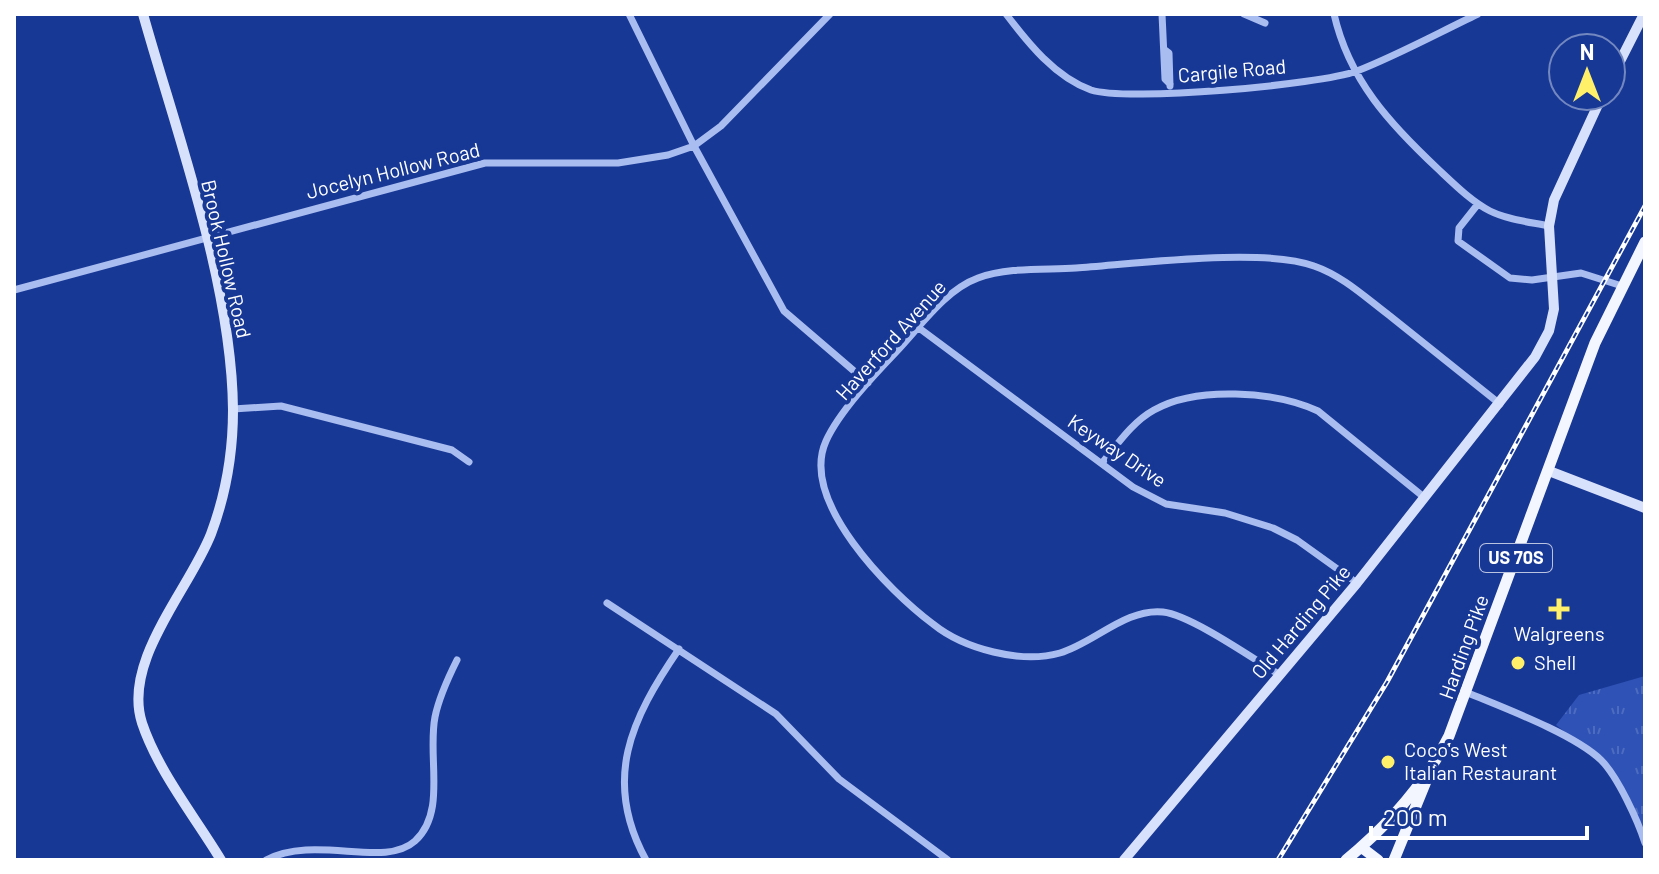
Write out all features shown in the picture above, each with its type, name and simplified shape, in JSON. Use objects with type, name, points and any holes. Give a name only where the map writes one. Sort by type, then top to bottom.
[{"type":"main road","name":"Harding Pike","points":[[1346,860],[1432,767],[1468,693],[1595,343],[1645,242]]},
{"type":"main road","points":[[1394,860],[1432,767]]},
{"type":"main road","points":[[1361,847],[1378,860]]},
{"type":"street","name":"Brook Hollow Road","points":[[143,14],[205,237],[229,343],[233,409],[230,472],[212,532],[189,582],[145,659],[139,690],[142,722],[148,735],[221,860]]},
{"type":"street","points":[[629,14],[694,146],[784,311],[868,383]]},
{"type":"street","name":"Jocelyn Hollow Road","points":[[14,290],[485,163],[642,161],[694,146],[721,126],[830,14]]},
{"type":"street","name":"Cargile Road","points":[[1006,14],[1056,69],[1078,84],[1112,94],[1355,72],[1478,14]]},
{"type":"street","points":[[1162,14],[1165,50],[1169,53],[1170,88]]},
{"type":"street","points":[[1244,14],[1265,23]]},
{"type":"street","points":[[1334,14],[1355,72],[1379,111],[1478,204],[1508,218],[1549,226],[1562,176],[1594,112]]},
{"type":"street","points":[[1627,47],[1644,14]]},
{"type":"street","points":[[1478,204],[1459,228],[1458,241],[1510,278],[1594,275],[1622,286]]},
{"type":"street","name":"Old Harding Pike","points":[[1124,860],[1357,583],[1535,357],[1549,331],[1554,309],[1549,226]]},
{"type":"street","name":"Haverford Avenue","points":[[1280,675],[1187,621],[1161,612],[1123,622],[1062,652],[1041,656],[996,652],[936,627],[873,568],[833,509],[824,489],[820,465],[826,440],[868,383],[959,287],[998,273],[1243,259],[1291,260],[1315,266],[1347,283],[1500,404]]},
{"type":"street","name":"Keyway Drive","points":[[919,328],[1133,487],[1166,504],[1225,513],[1273,528],[1297,540],[1357,583]]},
{"type":"street","points":[[1102,463],[1132,428],[1155,409],[1202,397],[1263,395],[1298,402],[1318,411],[1425,498]]},
{"type":"street","points":[[233,409],[281,406],[452,450],[469,462]]},
{"type":"street","points":[[1549,471],[1645,508]]},
{"type":"street","points":[[607,603],[776,714],[839,779],[948,860]]},
{"type":"street","points":[[646,860],[631,831],[625,807],[624,769],[629,736],[657,682],[679,649]]},
{"type":"street","points":[[266,860],[279,853],[308,848],[387,854],[407,848],[424,832],[432,815],[434,720],[457,660]]},
{"type":"street","points":[[1468,693],[1543,725],[1602,761],[1638,823],[1645,843]]},
{"type":"green space","points":[[1645,676],[1645,843],[1638,823],[1602,761],[1556,725],[1579,695]]},
{"type":"railway","points":[[1278,860],[1387,682],[1645,206]]},
{"type":"place","name":"Walgreens","points":[[1559,609]]},
{"type":"place","name":"Shell","points":[[1518,663]]},
{"type":"place","name":"Coco's West Italian Restaurant","points":[[1388,762]]}]
